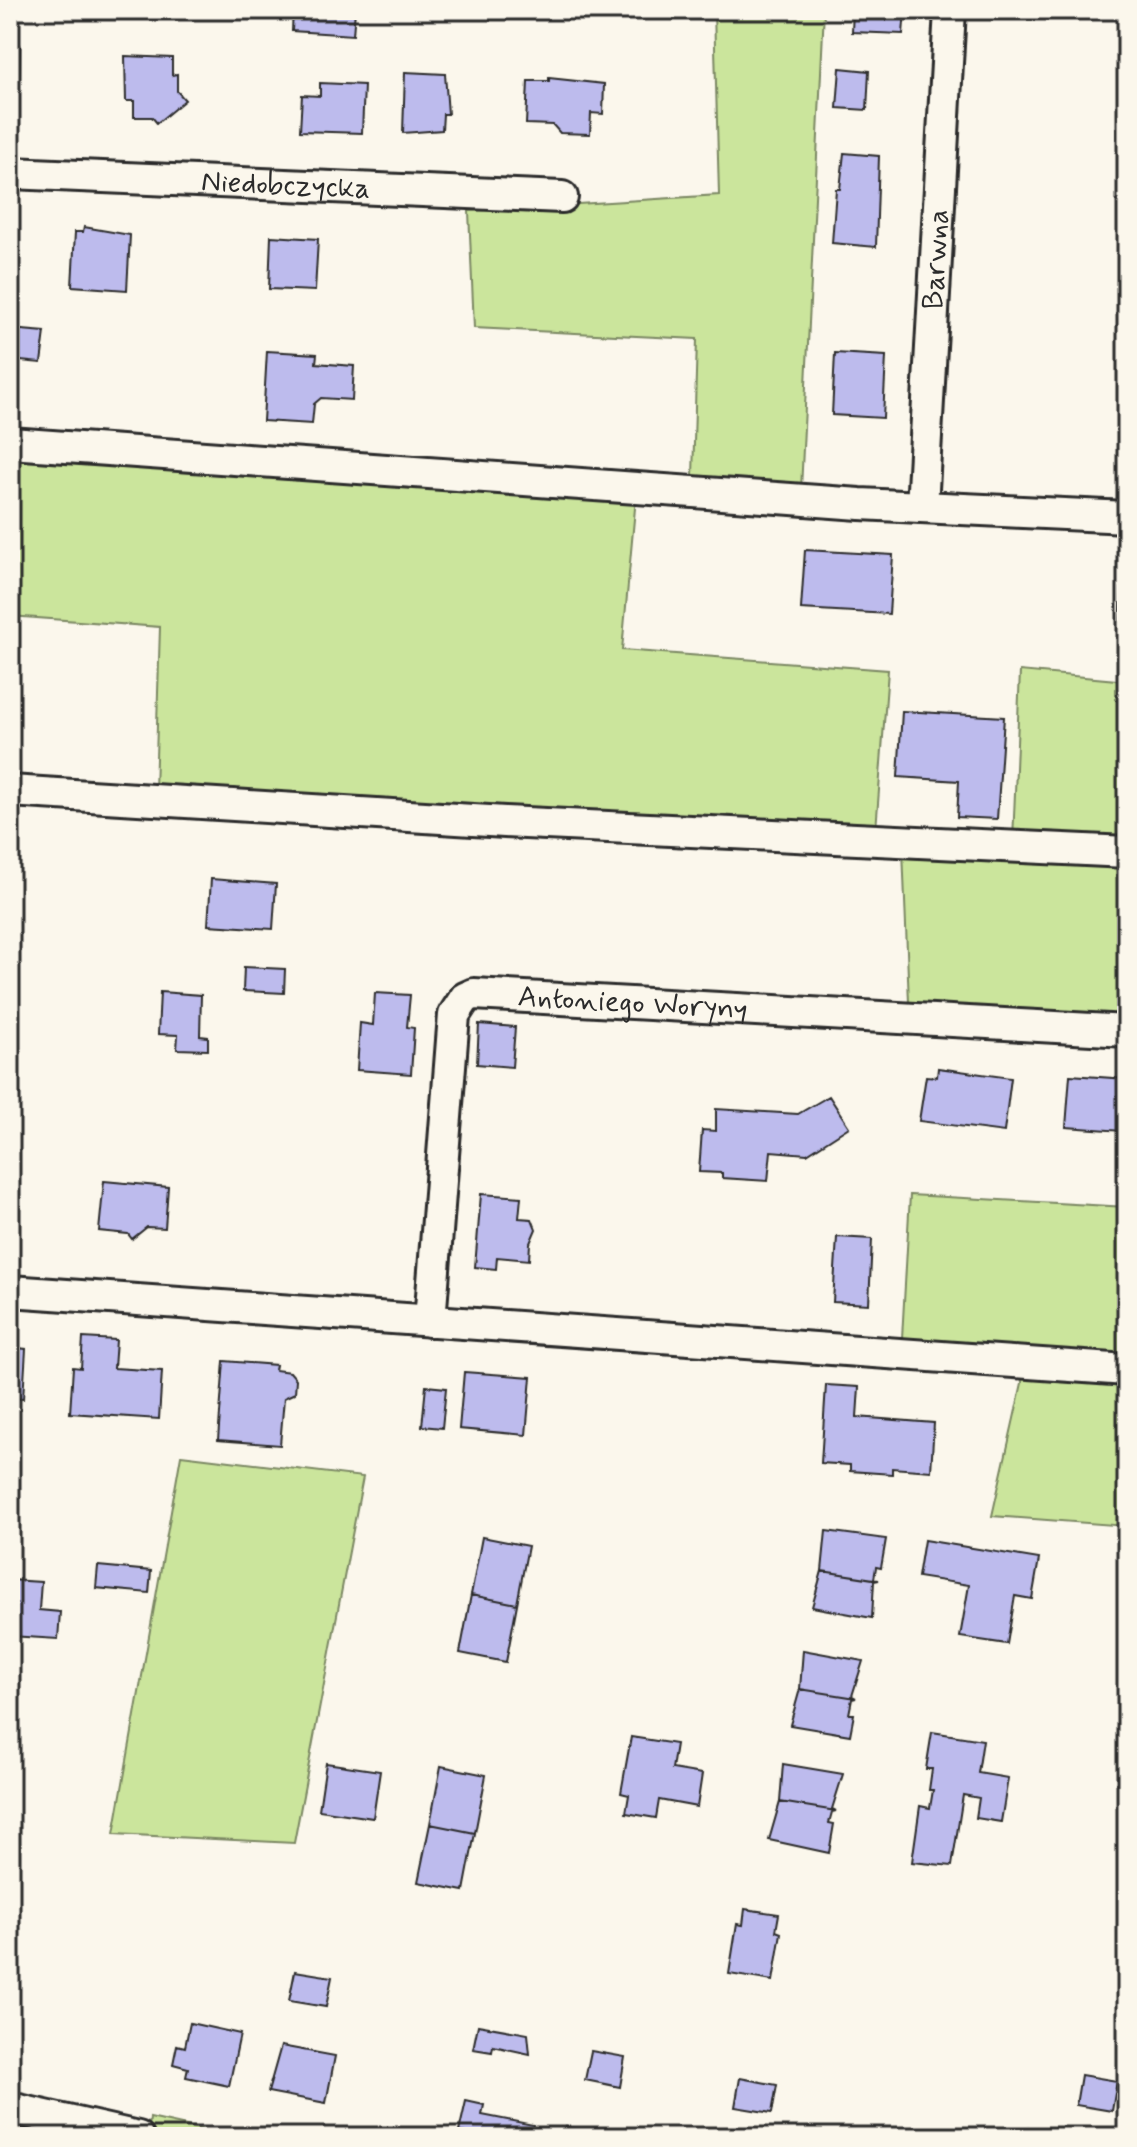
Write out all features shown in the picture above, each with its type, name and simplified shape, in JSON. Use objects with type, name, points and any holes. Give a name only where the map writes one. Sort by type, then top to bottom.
[{"type":"street","name":"Barwna","points":[[922,507],[950,10]]},
{"type":"street","name":"Niedobczycka","points":[[10,173],[562,197]]},
{"type":"street","points":[[10,443],[922,507],[1127,517]]},
{"type":"street","points":[[10,791],[505,822],[1127,852]]},
{"type":"street","name":"Antoniego Woryny","points":[[430,1321],[454,1015],[465,998],[474,994],[1127,1031]]},
{"type":"street","points":[[10,1291],[1127,1370]]},
{"type":"street","points":[[10,2108],[138,2137]]},
{"type":"green space","points":[[714,10],[824,10],[801,490],[693,477],[697,339],[474,328],[469,211],[719,195]]},
{"type":"green space","points":[[10,457],[636,497],[622,650],[888,670],[876,830],[1013,841],[1020,671],[1127,681],[1127,1015],[909,1003],[903,849],[155,791],[160,627],[10,616]]},
{"type":"green space","points":[[910,1195],[1127,1207],[1127,1526],[992,1516],[1022,1383],[1020,1347],[902,1338]]},
{"type":"green space","points":[[181,1455],[363,1477],[294,1843],[114,1834]]},
{"type":"green space","points":[[150,2118],[236,2137],[148,2137]]},
{"type":"building","points":[[65,10],[121,10],[121,17],[65,14]]},
{"type":"building","points":[[293,10],[355,10],[353,35],[292,31]]},
{"type":"building","points":[[853,10],[905,10],[903,34],[852,32]]},
{"type":"building","points":[[10,44],[20,45],[18,114],[10,114]]},
{"type":"building","points":[[125,56],[172,58],[172,75],[177,74],[177,91],[185,100],[157,123],[152,117],[134,117],[134,101],[126,101]]},
{"type":"building","points":[[840,68],[869,71],[867,110],[837,108]]},
{"type":"building","points":[[405,72],[445,74],[448,114],[443,114],[442,130],[403,133]]},
{"type":"building","points":[[549,78],[604,84],[603,114],[591,113],[590,134],[560,133],[553,125],[526,124],[528,81],[549,81]]},
{"type":"building","points":[[320,83],[364,85],[362,133],[300,131],[302,95],[320,96]]},
{"type":"building","points":[[844,153],[879,156],[876,247],[832,243],[836,189],[840,189]]},
{"type":"building","points":[[84,227],[130,235],[127,290],[72,286],[75,232],[83,232]]},
{"type":"building","points":[[271,236],[318,239],[315,291],[269,289]]},
{"type":"building","points":[[10,329],[45,332],[41,363],[10,360]]},
{"type":"building","points":[[267,351],[317,354],[316,363],[354,366],[352,400],[321,398],[314,404],[312,424],[263,421]]},
{"type":"building","points":[[835,353],[886,356],[883,418],[832,415]]},
{"type":"building","points":[[805,550],[893,555],[889,614],[801,609]]},
{"type":"building","points":[[1122,570],[1127,570],[1127,648],[1120,648]]},
{"type":"building","points":[[902,711],[1004,717],[997,819],[957,817],[959,781],[898,777]]},
{"type":"building","points":[[211,879],[276,884],[273,929],[208,925]]},
{"type":"building","points":[[244,967],[285,969],[284,993],[243,991]]},
{"type":"building","points":[[160,992],[201,995],[200,1036],[208,1037],[208,1050],[177,1049],[178,1035],[158,1034]]},
{"type":"building","points":[[375,993],[410,995],[407,1027],[414,1028],[411,1074],[357,1070],[360,1023],[373,1025]]},
{"type":"building","points":[[479,1024],[515,1027],[512,1067],[477,1064]]},
{"type":"building","points":[[938,1068],[1011,1078],[1004,1132],[919,1121],[926,1076],[937,1077]]},
{"type":"building","points":[[1070,1075],[1127,1079],[1123,1131],[1066,1127]]},
{"type":"building","points":[[829,1096],[849,1127],[807,1154],[771,1151],[768,1181],[722,1178],[722,1173],[699,1172],[702,1130],[716,1131],[716,1109],[798,1114]]},
{"type":"building","points":[[104,1181],[168,1187],[165,1228],[147,1227],[132,1239],[128,1234],[99,1231]]},
{"type":"building","points":[[481,1194],[521,1197],[519,1218],[532,1219],[536,1229],[530,1243],[529,1260],[497,1257],[496,1269],[475,1267]]},
{"type":"building","points":[[837,1237],[872,1239],[869,1304],[833,1302]]},
{"type":"building","points":[[83,1338],[116,1340],[114,1368],[162,1371],[159,1419],[70,1413],[73,1367],[81,1368]]},
{"type":"building","points":[[10,1347],[26,1349],[23,1399],[10,1398]]},
{"type":"building","points":[[224,1361],[276,1365],[275,1370],[290,1372],[296,1379],[295,1393],[284,1398],[280,1445],[218,1440]]},
{"type":"building","points":[[464,1372],[531,1377],[526,1435],[459,1429]]},
{"type":"building","points":[[826,1385],[859,1387],[857,1417],[934,1423],[931,1471],[892,1468],[892,1474],[850,1471],[850,1465],[821,1463]]},
{"type":"building","points":[[426,1386],[446,1388],[442,1428],[422,1426]]},
{"type":"building","points":[[826,1531],[886,1539],[881,1568],[876,1567],[874,1579],[822,1571]]},
{"type":"building","points":[[482,1537],[528,1546],[517,1604],[471,1595]]},
{"type":"building","points":[[924,1540],[1039,1559],[1032,1599],[1015,1596],[1007,1644],[960,1637],[969,1585],[918,1577]]},
{"type":"building","points":[[98,1566],[151,1571],[149,1593],[96,1588]]},
{"type":"building","points":[[822,1571],[879,1580],[874,1581],[872,1618],[812,1607]]},
{"type":"building","points":[[10,1580],[41,1582],[39,1610],[60,1612],[58,1639],[10,1636]]},
{"type":"building","points":[[471,1595],[517,1604],[506,1662],[460,1653]]},
{"type":"building","points":[[803,1650],[863,1661],[852,1696],[856,1698],[800,1689]]},
{"type":"building","points":[[800,1689],[856,1698],[852,1699],[849,1714],[854,1714],[850,1735],[790,1725]]},
{"type":"building","points":[[932,1732],[983,1740],[978,1773],[1008,1778],[1001,1822],[976,1818],[979,1798],[963,1795],[952,1866],[912,1862],[920,1806],[930,1808],[933,1790],[929,1790],[932,1769],[926,1769]]},
{"type":"building","points":[[631,1737],[676,1744],[672,1769],[702,1774],[697,1807],[659,1800],[656,1818],[626,1813],[629,1795],[621,1793]]},
{"type":"building","points":[[326,1763],[380,1771],[373,1818],[319,1810]]},
{"type":"building","points":[[783,1764],[843,1774],[832,1809],[836,1811],[780,1802]]},
{"type":"building","points":[[441,1766],[486,1775],[475,1833],[430,1824]]},
{"type":"building","points":[[780,1802],[836,1811],[832,1812],[829,1823],[834,1824],[829,1853],[769,1840]]},
{"type":"building","points":[[430,1824],[475,1833],[464,1891],[418,1882]]},
{"type":"building","points":[[745,1909],[779,1914],[776,1931],[781,1933],[773,1981],[729,1974],[737,1924],[743,1925]]},
{"type":"building","points":[[295,1971],[332,1977],[326,2007],[289,2001]]},
{"type":"building","points":[[190,2023],[240,2034],[229,2086],[186,2077],[188,2068],[173,2064],[177,2045],[185,2047]]},
{"type":"building","points":[[478,2025],[528,2034],[530,2054],[493,2046],[492,2052],[473,2049]]},
{"type":"building","points":[[281,2046],[335,2056],[326,2103],[268,2092]]},
{"type":"building","points":[[591,2051],[625,2057],[620,2087],[585,2080]]},
{"type":"building","points":[[1081,2075],[1117,2081],[1112,2111],[1076,2105]]},
{"type":"building","points":[[740,2078],[777,2085],[772,2113],[735,2107]]},
{"type":"building","points":[[466,2101],[484,2105],[482,2115],[533,2125],[531,2137],[466,2137],[467,2133],[459,2132]]},
{"type":"building","points":[[566,2127],[619,2137],[564,2137]]},
{"type":"building","points":[[1029,2127],[1081,2137],[1027,2137]]}]
